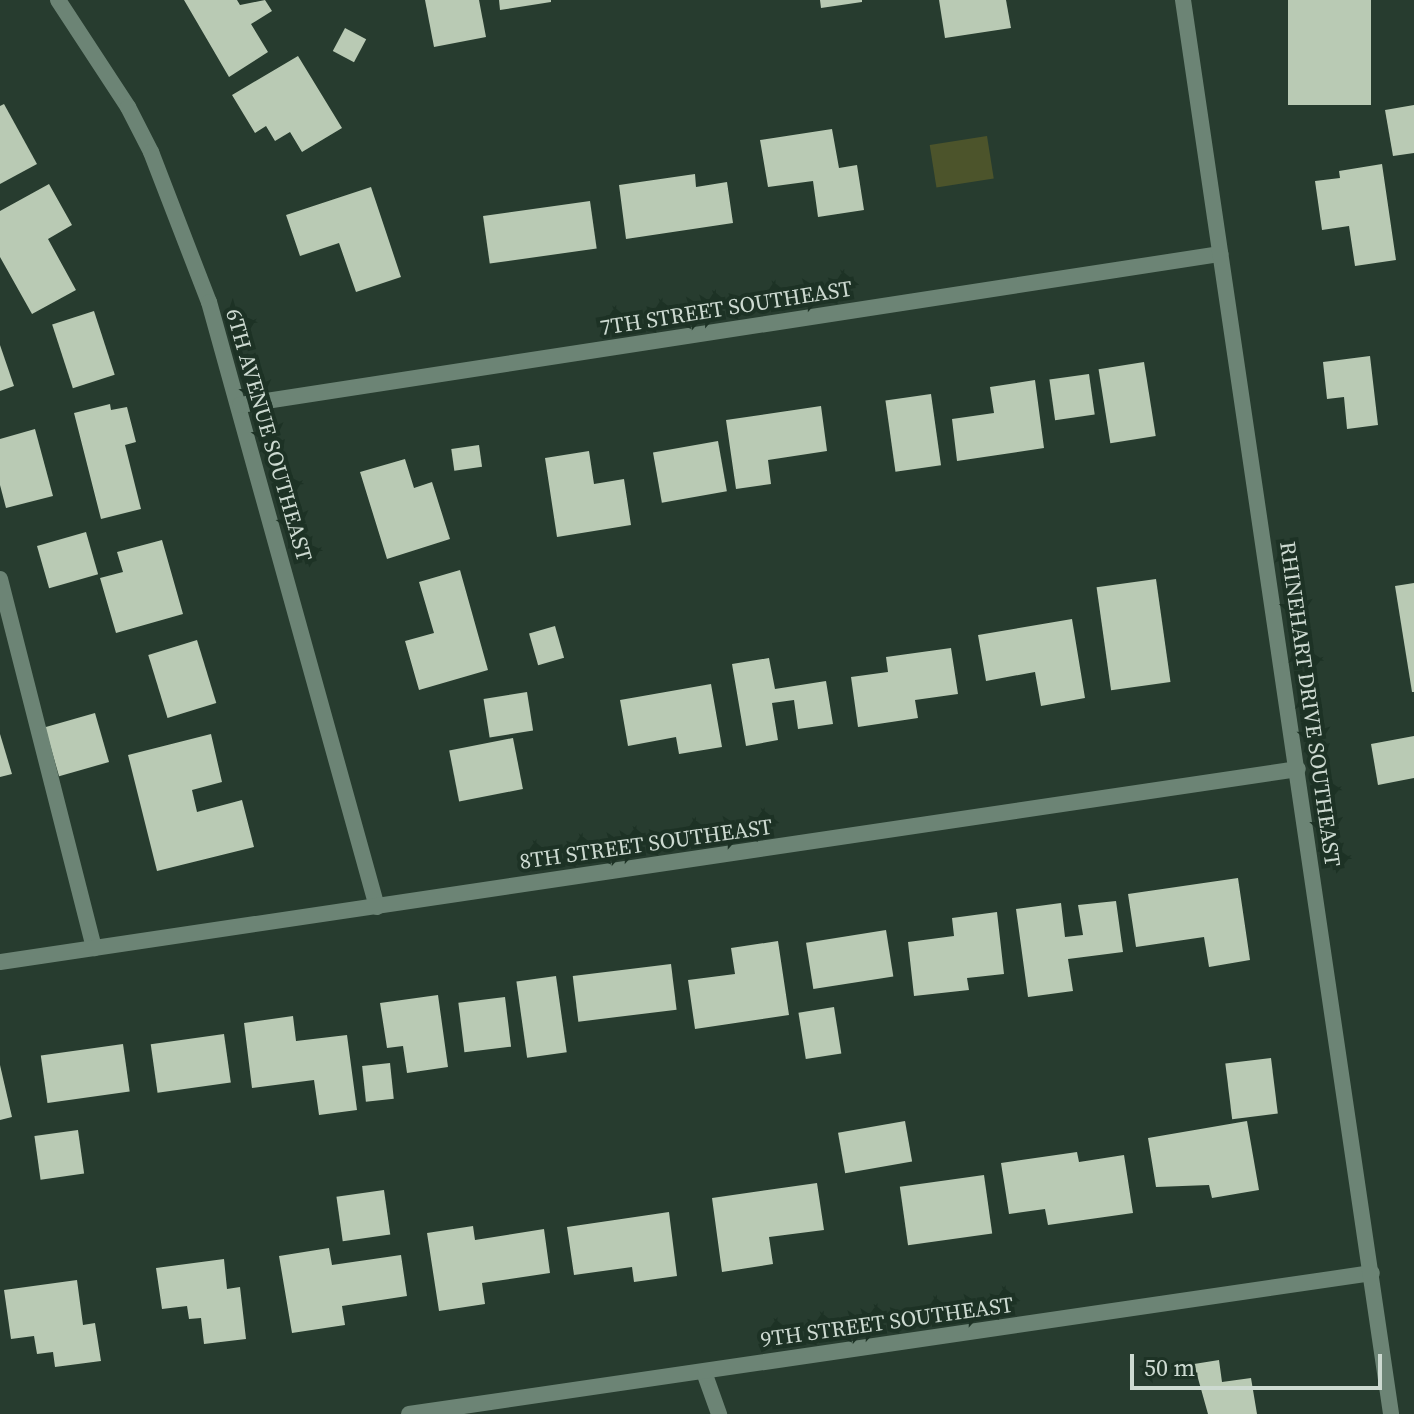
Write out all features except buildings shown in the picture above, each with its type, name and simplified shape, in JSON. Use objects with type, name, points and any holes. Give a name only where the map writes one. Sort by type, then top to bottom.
[{"type":"street","name":"6TH AVENUE SOUTHEAST","points":[[58,0],[128,107],[151,152],[209,302],[377,907]]},
{"type":"street","name":"RHINEHART DRIVE SOUTHEAST","points":[[1183,0],[1391,1414]]},
{"type":"street","name":"7TH STREET SOUTHEAST","points":[[240,405],[1220,254]]},
{"type":"street","points":[[0,579],[94,948]]},
{"type":"street","name":"8TH STREET SOUTHEAST","points":[[0,962],[1298,769]]},
{"type":"street","name":"9TH STREET SOUTHEAST","points":[[409,1414],[1372,1273]]},
{"type":"street","points":[[704,1372],[719,1414]]},
{"type":"green space","points":[[987,136],[994,178],[936,188],[930,145]]}]
